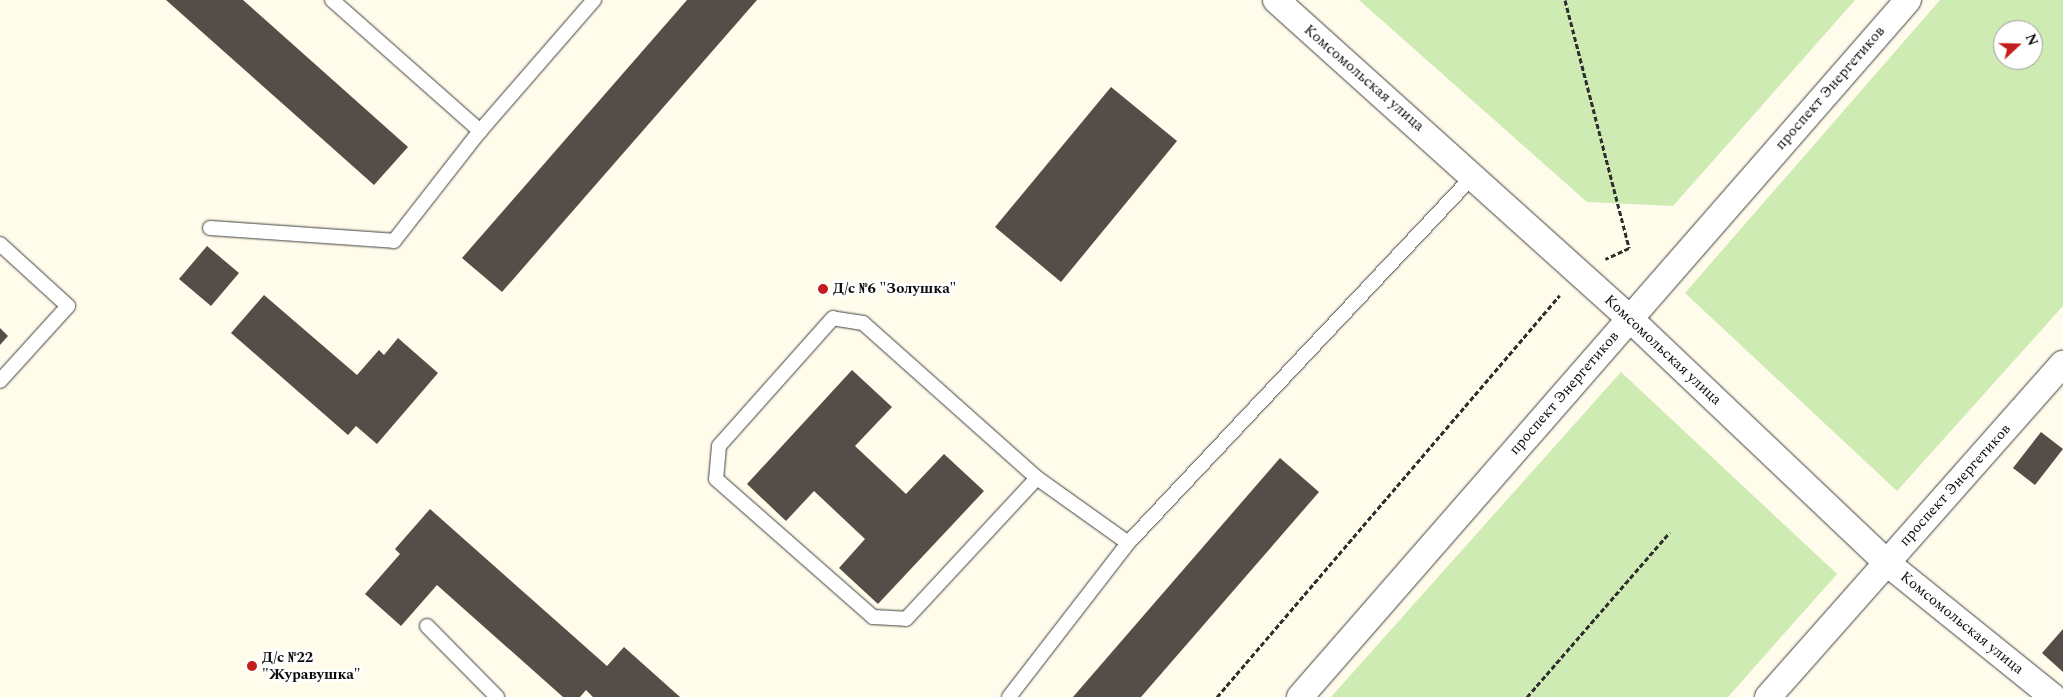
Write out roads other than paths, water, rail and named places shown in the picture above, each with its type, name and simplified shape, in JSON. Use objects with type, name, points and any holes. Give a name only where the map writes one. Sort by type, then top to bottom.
[{"type":"street","name":"Комсомольская улица","points":[[1276,0],[1474,175],[1629,318],[1887,562],[2053,697]]},
{"type":"street","name":"проспект Энергетиков","points":[[1300,697],[1903,2]]},
{"type":"street","name":"проспект Энергетиков","points":[[1768,697],[2063,364]]},
{"type":"lane","points":[[332,0],[480,131]]},
{"type":"lane","points":[[210,228],[394,241],[480,131],[594,0]]},
{"type":"lane","points":[[1009,697],[1128,543],[1474,175]]},
{"type":"lane","points":[[0,244],[68,306],[0,381]]},
{"type":"lane","points":[[1037,478],[906,620],[872,617],[716,479],[719,446],[833,318],[864,323],[1037,478],[1128,543]]},
{"type":"lane","points":[[427,626],[497,697]]},
{"type":"place","name":"Д/с №6 \"Золушка\"","points":[[823,289]]},
{"type":"place","name":"Д/с №22 \"Журавушка\"","points":[[252,666]]}]
